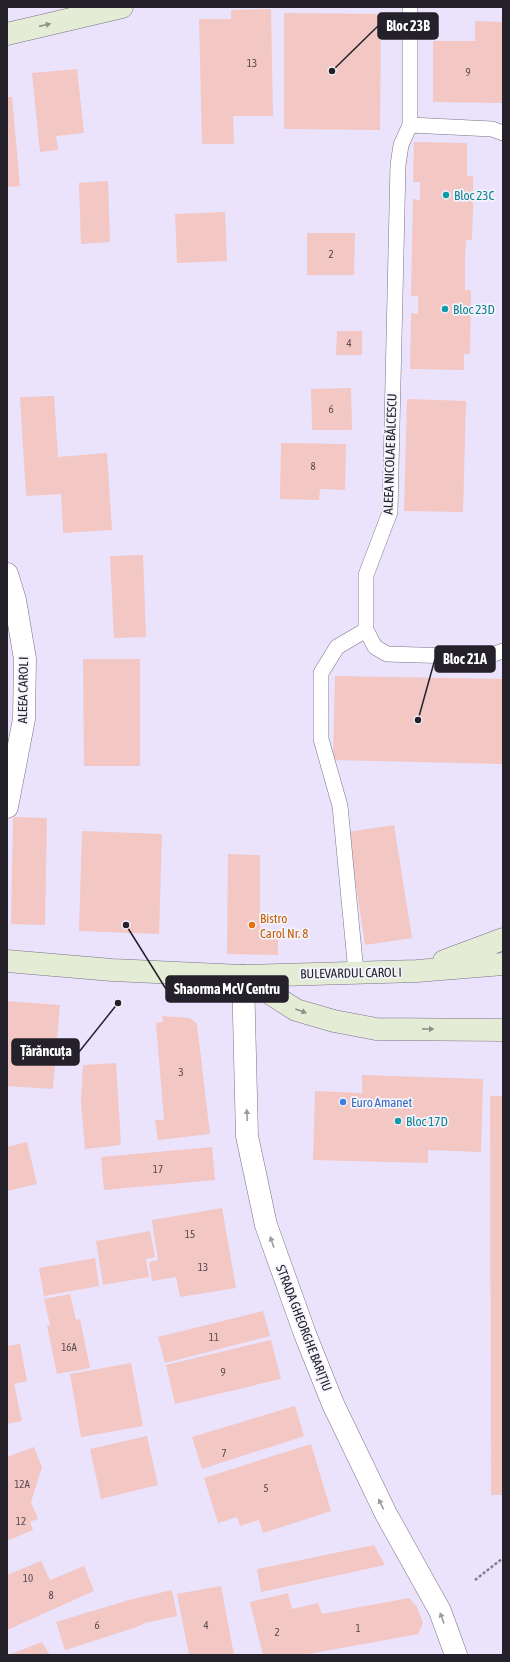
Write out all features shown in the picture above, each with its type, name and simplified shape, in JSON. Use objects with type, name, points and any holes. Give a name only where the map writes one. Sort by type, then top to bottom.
[{"type":"main road","points":[[7,34],[122,7]]},
{"type":"main road","points":[[417,971],[503,939]]},
{"type":"main road","name":"BULEVARDUL CAROL I","points":[[7,960],[112,970],[243,976],[417,971],[503,964]]},
{"type":"main road","points":[[243,976],[296,1010],[334,1021],[376,1028],[503,1030]]},
{"type":"street","name":"ALEEA CAROL I","points":[[7,574],[15,600],[25,659],[24,719],[7,807]]},
{"type":"street","name":"STRADA GHEORGHE BARIȚIU","points":[[243,976],[247,1136],[266,1225],[305,1334],[333,1404],[386,1514],[440,1611],[456,1655]]},
{"type":"lane","name":"ALEEA NICOLAE BĂLCESCU","points":[[410,7],[410,125],[400,145],[398,165],[390,512],[366,575],[366,630],[374,647],[387,654],[485,657],[503,651]]},
{"type":"lane","points":[[410,125],[492,128],[503,133]]},
{"type":"lane","points":[[356,972],[340,806],[321,739],[321,673],[336,647],[366,630]]},
{"type":"path","points":[[475,1580],[503,1558]]},
{"type":"building","points":[[271,9],[273,116],[233,116],[234,144],[202,144],[199,19],[231,19],[231,10]]},
{"type":"building","points":[[284,13],[381,14],[380,130],[284,129]]},
{"type":"building","points":[[475,21],[503,22],[503,103],[433,102],[433,41],[475,41]]},
{"type":"building","points":[[77,69],[84,133],[56,136],[58,150],[40,152],[32,73]]},
{"type":"building","points":[[7,97],[12,97],[20,186],[7,187]]},
{"type":"building","points":[[414,142],[467,143],[467,176],[473,176],[473,207],[472,240],[466,240],[465,257],[465,290],[471,290],[470,354],[464,354],[464,370],[410,369],[411,313],[418,314],[418,296],[411,296],[413,199],[420,200],[420,182],[413,182]]},
{"type":"building","points":[[108,181],[110,242],[81,244],[79,183]]},
{"type":"building","points":[[225,212],[227,261],[177,263],[175,214]]},
{"type":"building","points":[[307,233],[355,233],[354,275],[307,275]]},
{"type":"building","points":[[337,331],[362,331],[362,355],[336,355]]},
{"type":"building","points":[[351,388],[352,430],[312,430],[311,389]]},
{"type":"building","points":[[54,396],[58,457],[107,453],[112,530],[63,533],[61,494],[26,496],[20,397]]},
{"type":"building","points":[[407,399],[466,401],[463,512],[404,511]]},
{"type":"building","points":[[281,443],[346,444],[345,490],[320,489],[319,500],[280,499]]},
{"type":"building","points":[[143,555],[146,637],[114,638],[110,556]]},
{"type":"building","points":[[83,659],[140,659],[140,766],[84,766]]},
{"type":"building","points":[[335,676],[503,679],[503,764],[333,760]]},
{"type":"building","points":[[13,817],[47,818],[45,925],[11,924]]},
{"type":"building","points":[[394,825],[412,938],[365,945],[348,832]]},
{"type":"building","points":[[82,831],[162,834],[159,934],[79,931]]},
{"type":"building","points":[[228,854],[260,855],[260,930],[278,930],[278,955],[227,954]]},
{"type":"building","points":[[7,1001],[60,1005],[53,1089],[7,1086]]},
{"type":"building","points":[[162,1016],[190,1018],[197,1024],[210,1134],[158,1140],[155,1120],[164,1120],[156,1023],[163,1022]]},
{"type":"building","points":[[116,1063],[121,1145],[85,1149],[81,1102],[83,1065]]},
{"type":"building","name":"Bloc 17D","points":[[362,1075],[483,1079],[481,1152],[428,1150],[428,1163],[313,1160],[315,1091],[362,1093]]},
{"type":"building","points":[[490,1096],[503,1096],[503,1495],[491,1495]]},
{"type":"building","points":[[27,1142],[37,1184],[7,1191],[7,1147]]},
{"type":"building","points":[[212,1147],[215,1180],[104,1190],[101,1157]]},
{"type":"building","points":[[222,1208],[236,1288],[180,1297],[176,1277],[152,1281],[149,1262],[158,1260],[152,1220]]},
{"type":"building","points":[[150,1231],[155,1257],[146,1259],[149,1277],[103,1285],[96,1241]]},
{"type":"building","points":[[95,1258],[99,1286],[44,1296],[39,1268]]},
{"type":"building","points":[[70,1294],[76,1320],[80,1319],[90,1368],[57,1374],[47,1326],[50,1325],[44,1299]]},
{"type":"building","points":[[263,1311],[270,1336],[165,1363],[158,1337]]},
{"type":"building","points":[[271,1340],[281,1379],[175,1404],[166,1365]]},
{"type":"building","points":[[20,1344],[27,1381],[14,1384],[22,1421],[7,1424],[7,1346]]},
{"type":"building","points":[[131,1363],[143,1426],[81,1437],[70,1374]]},
{"type":"building","points":[[295,1406],[304,1436],[202,1469],[192,1437]]},
{"type":"building","points":[[147,1436],[158,1485],[101,1499],[90,1449]]},
{"type":"building","points":[[311,1444],[331,1511],[263,1533],[259,1520],[240,1526],[237,1517],[218,1523],[204,1478]]},
{"type":"building","points":[[34,1447],[42,1467],[31,1502],[38,1519],[30,1522],[33,1530],[7,1541],[7,1457]]},
{"type":"building","points":[[374,1545],[385,1565],[261,1592],[257,1569]]},
{"type":"building","points":[[41,1561],[50,1580],[84,1566],[94,1591],[7,1630],[7,1575]]},
{"type":"building","points":[[221,1586],[234,1655],[189,1655],[177,1594]]},
{"type":"building","points":[[172,1590],[177,1616],[145,1623],[137,1627],[65,1650],[56,1622],[129,1600]]},
{"type":"building","points":[[288,1593],[292,1609],[318,1603],[322,1614],[409,1598],[417,1607],[423,1623],[418,1634],[303,1655],[263,1655],[250,1602]]},
{"type":"building","points":[[42,1642],[50,1655],[8,1655]]},
{"type":"place","name":"Bloc 23B","points":[[332,71]]},
{"type":"place","name":"Bloc 23C","points":[[446,195]]},
{"type":"place","name":"Bloc 23D","points":[[445,309]]},
{"type":"place","name":"Bloc 21A","points":[[418,720]]},
{"type":"place","name":"Shaorma McV Centru","points":[[126,925]]},
{"type":"place","name":"Bistro Carol Nr. 8","points":[[252,925]]},
{"type":"place","name":"Țărăncuța","points":[[118,1003]]},
{"type":"place","name":"Euro Amanet","points":[[343,1102]]},
{"type":"place","name":"Bloc 17D","points":[[398,1121]]}]
